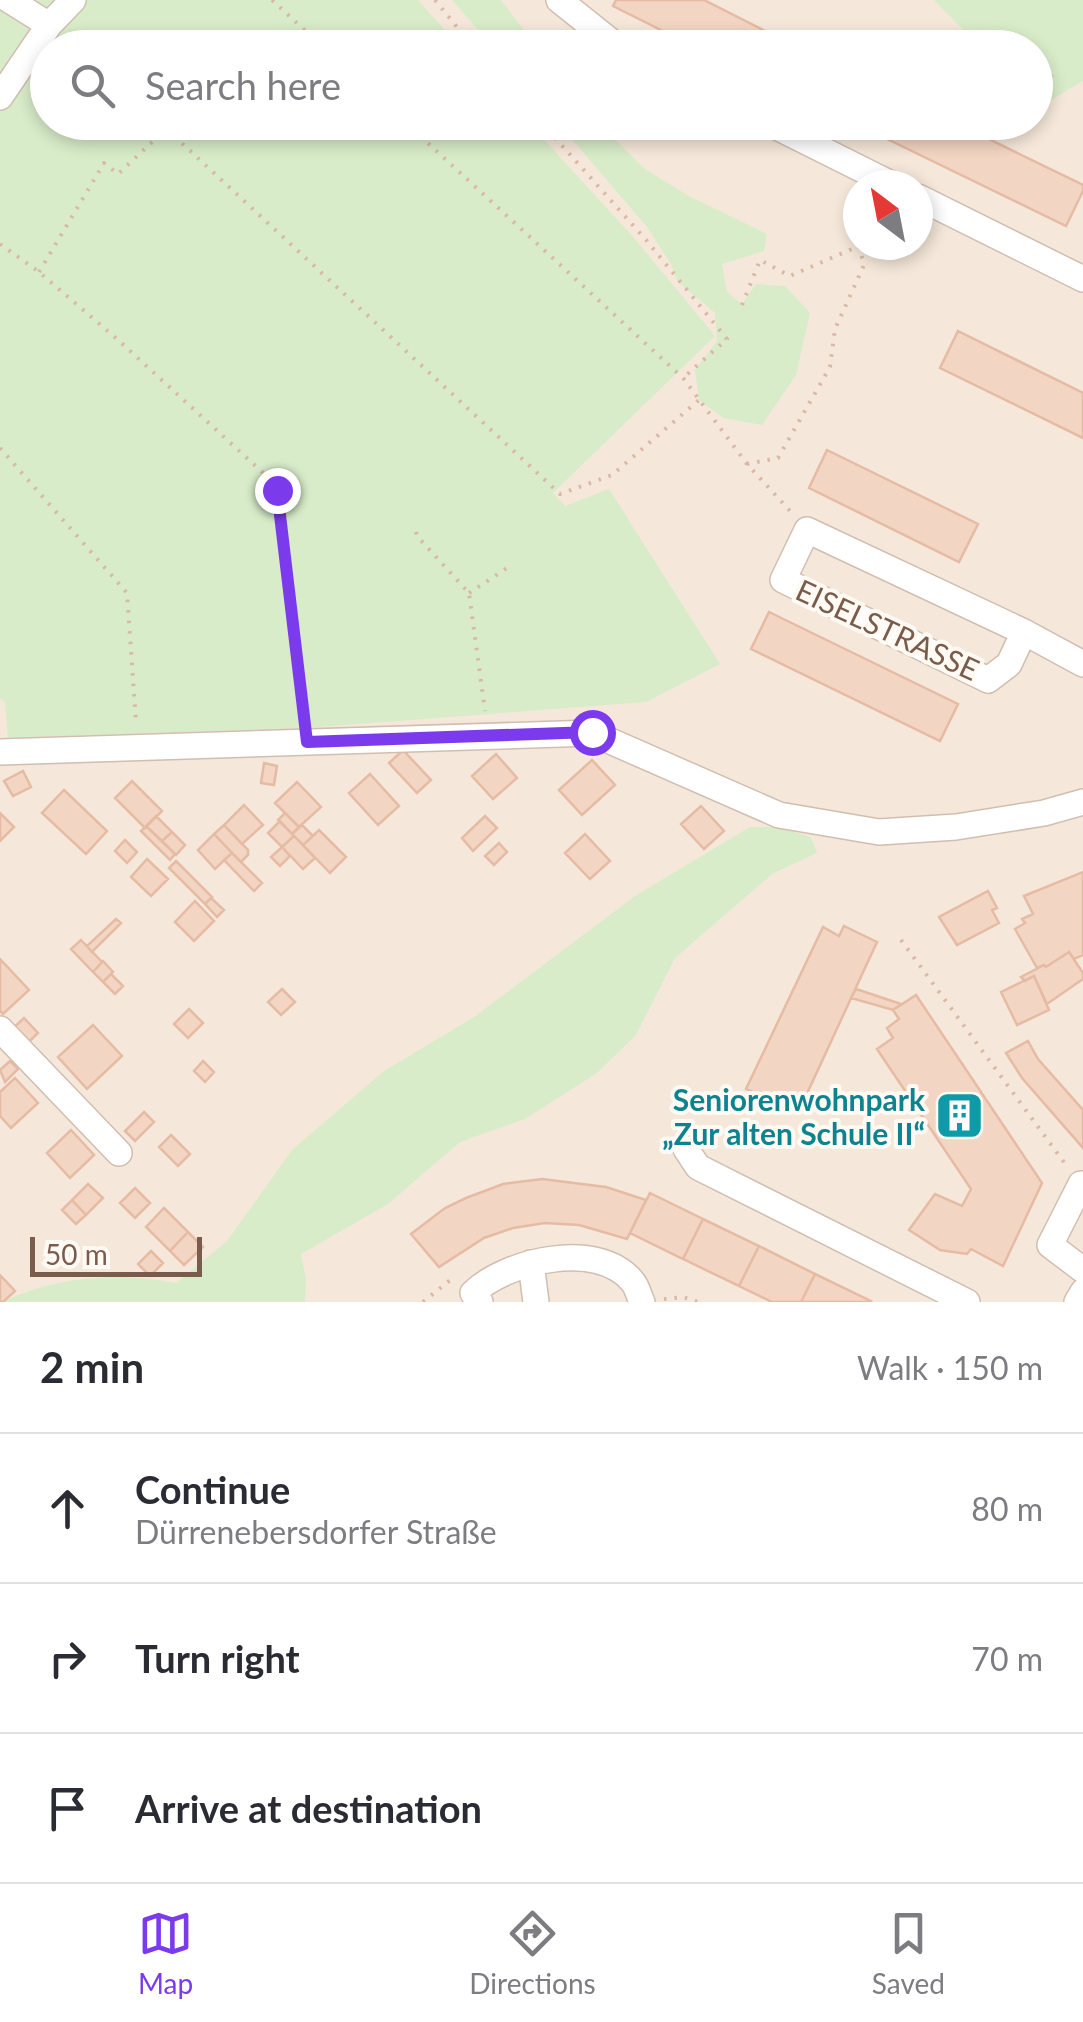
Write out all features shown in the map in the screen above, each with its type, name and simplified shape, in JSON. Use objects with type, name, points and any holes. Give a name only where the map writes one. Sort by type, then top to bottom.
[{"type":"street","points":[[9,0],[48,24]]},
{"type":"street","points":[[44,30],[73,0]]},
{"type":"street","points":[[566,2],[598,30]]},
{"type":"street","points":[[0,98],[30,52]]},
{"type":"street","points":[[803,140],[864,170]]},
{"type":"street","points":[[933,204],[1083,278]]},
{"type":"street","name":"EISELSTRASSE","points":[[1024,632],[1009,664],[988,680],[783,580],[807,530],[1024,632],[1083,664]]},
{"type":"street","points":[[0,752],[592,732],[779,815],[878,832],[956,827],[1044,813],[1083,802]]},
{"type":"street","points":[[0,1030],[119,1153]]},
{"type":"street","points":[[686,1149],[698,1167],[967,1302]]},
{"type":"street","points":[[1081,1184],[1050,1245],[1083,1270]]},
{"type":"street","points":[[476,1298],[488,1278],[530,1263],[559,1258],[605,1262],[632,1280],[653,1301]]},
{"type":"street","points":[[530,1263],[536,1302]]},
{"type":"street","points":[[1077,1302],[1083,1292]]},
{"type":"path","points":[[272,0],[304,30]]},
{"type":"path","points":[[435,0],[459,30]]},
{"type":"path","points":[[39,272],[104,164],[118,174],[154,140]]},
{"type":"path","points":[[178,140],[560,494],[612,475],[699,400]]},
{"type":"path","points":[[425,140],[683,378],[747,464],[807,530]]},
{"type":"path","points":[[557,140],[727,339],[683,378]]},
{"type":"path","points":[[0,244],[118,339],[272,481],[277,490],[307,742]]},
{"type":"path","points":[[742,305],[760,260],[790,276],[843,253]]},
{"type":"path","points":[[747,464],[778,458],[830,367],[836,328],[863,260]]},
{"type":"path","points":[[0,448],[127,593],[138,747]]},
{"type":"path","points":[[416,532],[469,594],[484,736]]},
{"type":"path","points":[[469,594],[507,568]]},
{"type":"path","points":[[900,940],[1081,1184]]},
{"type":"path","points":[[653,1301],[683,1297],[698,1302]]},
{"type":"shaded area","points":[[0,0],[1083,0],[1083,1302],[0,1302]]},
{"type":"green space","points":[[0,0],[418,0],[445,30],[30,30],[30,140],[545,140],[635,239],[715,336],[553,493],[565,506],[609,489],[720,664],[646,702],[306,728],[8,738],[5,702],[0,698]]},
{"type":"green space","points":[[452,0],[501,0],[524,30],[478,30]]},
{"type":"green space","points":[[934,0],[1083,0],[1083,81],[1053,99],[1053,30],[963,30]]},
{"type":"green space","points":[[573,140],[615,140],[645,169],[687,195],[767,234],[764,251],[722,264],[727,292],[742,304],[756,284],[785,286],[810,313],[796,375],[762,425],[723,418],[699,400],[695,370],[717,341],[715,313],[677,281],[671,264],[647,227]]},
{"type":"green space","points":[[750,827],[777,827],[811,837],[817,853],[772,874],[675,958],[636,1035],[597,1073],[525,1119],[460,1142],[388,1204],[301,1254],[305,1302],[2,1302],[44,1287],[88,1279],[176,1283],[227,1241],[292,1150],[384,1071],[474,1017],[635,896]]},
{"type":"building","points":[[616,0],[704,0],[763,30],[661,30],[613,6]]},
{"type":"building","points":[[889,140],[991,140],[1083,185],[1066,226]]},
{"type":"building","points":[[958,331],[1083,393],[1083,438],[940,368]]},
{"type":"building","points":[[827,450],[978,524],[959,562],[809,488]]},
{"type":"building","points":[[769,612],[958,704],[940,741],[751,649]]},
{"type":"building","points":[[403,750],[431,780],[417,793],[389,763]]},
{"type":"building","points":[[496,754],[517,778],[493,799],[472,776]]},
{"type":"building","points":[[592,760],[615,785],[582,815],[559,790]]},
{"type":"building","points":[[264,763],[277,766],[274,785],[261,783]]},
{"type":"building","points":[[23,771],[31,787],[13,796],[4,781]]},
{"type":"building","points":[[370,774],[399,806],[378,825],[349,793]]},
{"type":"building","points":[[132,781],[162,811],[145,828],[115,798]]},
{"type":"building","points":[[297,782],[321,807],[299,827],[275,803]]},
{"type":"building","points":[[64,790],[107,831],[86,854],[42,813]]},
{"type":"building","points":[[244,805],[263,825],[242,844],[224,825]]},
{"type":"building","points":[[701,806],[724,831],[704,849],[681,824]]},
{"type":"building","points":[[0,813],[14,827],[0,841]]},
{"type":"building","points":[[285,813],[299,827],[292,834],[278,820]]},
{"type":"building","points":[[156,816],[172,832],[162,841],[146,826]]},
{"type":"building","points":[[485,816],[497,828],[473,851],[462,838]]},
{"type":"building","points":[[280,821],[294,836],[282,847],[268,833]]},
{"type":"building","points":[[224,825],[248,850],[241,862],[214,834]]},
{"type":"building","points":[[302,825],[313,836],[303,845],[292,834]]},
{"type":"building","points":[[146,826],[175,854],[170,860],[141,831]]},
{"type":"building","points":[[319,830],[346,857],[330,873],[303,845]]},
{"type":"building","points":[[172,832],[185,845],[176,855],[162,841]]},
{"type":"building","points":[[214,834],[232,853],[215,869],[198,850]]},
{"type":"building","points":[[585,834],[610,861],[590,879],[565,853]]},
{"type":"building","points":[[294,836],[315,858],[303,869],[282,847]]},
{"type":"building","points":[[125,840],[137,852],[127,863],[115,851]]},
{"type":"building","points":[[499,843],[507,852],[494,865],[485,856]]},
{"type":"building","points":[[282,847],[290,856],[280,866],[271,857]]},
{"type":"building","points":[[232,853],[262,883],[254,891],[224,860]]},
{"type":"building","points":[[147,859],[168,879],[151,896],[131,877]]},
{"type":"building","points":[[176,861],[212,897],[205,904],[169,868]]},
{"type":"building","points":[[1083,872],[1083,955],[1074,959],[1069,952],[1046,967],[1037,968],[1015,929],[1025,923],[1022,919],[1033,914],[1024,896]]},
{"type":"building","points":[[988,891],[999,923],[957,945],[939,917]]},
{"type":"building","points":[[211,898],[224,910],[217,917],[205,904]]},
{"type":"building","points":[[195,901],[214,921],[194,941],[175,922]]},
{"type":"building","points":[[116,919],[121,923],[92,952],[87,946]]},
{"type":"building","name":"Seniorenwohnpark „Zur alten Schule II“","points":[[844,926],[877,942],[798,1113],[746,1089],[823,927],[839,936]]},
{"type":"building","points":[[81,940],[102,962],[93,972],[71,949]]},
{"type":"building","points":[[1069,952],[1083,979],[1047,1004],[1034,976],[1025,981],[1021,977]]},
{"type":"building","points":[[0,959],[29,990],[3,1014],[0,1011]]},
{"type":"building","points":[[103,961],[113,972],[103,982],[93,972]]},
{"type":"building","points":[[111,974],[123,986],[115,994],[103,982]]},
{"type":"building","points":[[1034,976],[1049,1010],[1017,1025],[1001,992]]},
{"type":"building","points":[[282,989],[295,1002],[281,1015],[268,1002]]},
{"type":"building","name":"Seniorenwohnpark „Zur alten Schule II“","points":[[856,989],[901,1004],[893,1010],[851,998]]},
{"type":"building","name":"Seniorenwohnpark „Zur alten Schule II“","points":[[916,995],[1042,1183],[1003,1266],[971,1249],[967,1254],[940,1250],[909,1230],[935,1194],[962,1206],[971,1189],[877,1049],[893,1038],[887,1028],[899,1019],[893,1010]]},
{"type":"building","points":[[189,1009],[203,1023],[188,1038],[174,1024]]},
{"type":"building","points":[[24,1018],[38,1033],[24,1047],[10,1031]]},
{"type":"building","points":[[93,1025],[122,1056],[87,1089],[58,1057]]},
{"type":"building","points":[[1028,1041],[1038,1059],[1083,1110],[1083,1148],[1022,1078],[1006,1053]]},
{"type":"building","points":[[10,1061],[18,1069],[5,1082],[0,1070]]},
{"type":"building","points":[[203,1061],[214,1072],[205,1082],[194,1071]]},
{"type":"building","points":[[15,1078],[38,1103],[11,1128],[0,1116],[0,1092]]},
{"type":"building","points":[[144,1112],[154,1122],[135,1141],[125,1131]]},
{"type":"building","points":[[71,1130],[94,1155],[70,1178],[47,1153]]},
{"type":"building","points":[[171,1135],[190,1154],[178,1166],[159,1147]]},
{"type":"building","points":[[542,1179],[606,1187],[646,1200],[627,1239],[579,1225],[545,1223],[484,1238],[439,1267],[411,1234],[445,1208],[466,1198],[503,1184]]},
{"type":"building","points":[[88,1184],[103,1198],[86,1215],[72,1200]]},
{"type":"building","points":[[135,1188],[150,1203],[135,1218],[120,1203]]},
{"type":"building","points":[[650,1193],[703,1219],[683,1259],[630,1233]]},
{"type":"building","points":[[72,1200],[86,1215],[76,1224],[62,1210]]},
{"type":"building","points":[[164,1208],[188,1232],[170,1251],[146,1227]]},
{"type":"building","points":[[703,1219],[759,1246],[739,1286],[683,1259]]},
{"type":"building","points":[[188,1232],[203,1247],[184,1265],[170,1251]]},
{"type":"building","points":[[759,1246],[815,1274],[801,1302],[772,1302],[739,1286]]},
{"type":"building","points":[[151,1251],[163,1263],[150,1276],[138,1264]]},
{"type":"building","points":[[815,1274],[871,1301],[801,1302]]},
{"type":"building","points":[[0,1275],[15,1291],[3,1302],[0,1302]]},
{"type":"place","name":"Seniorenwohnpark „Zur alten Schule II“","points":[[960,1116]]},
{"type":"route","points":[[277,490],[307,742],[592,732]]}]
